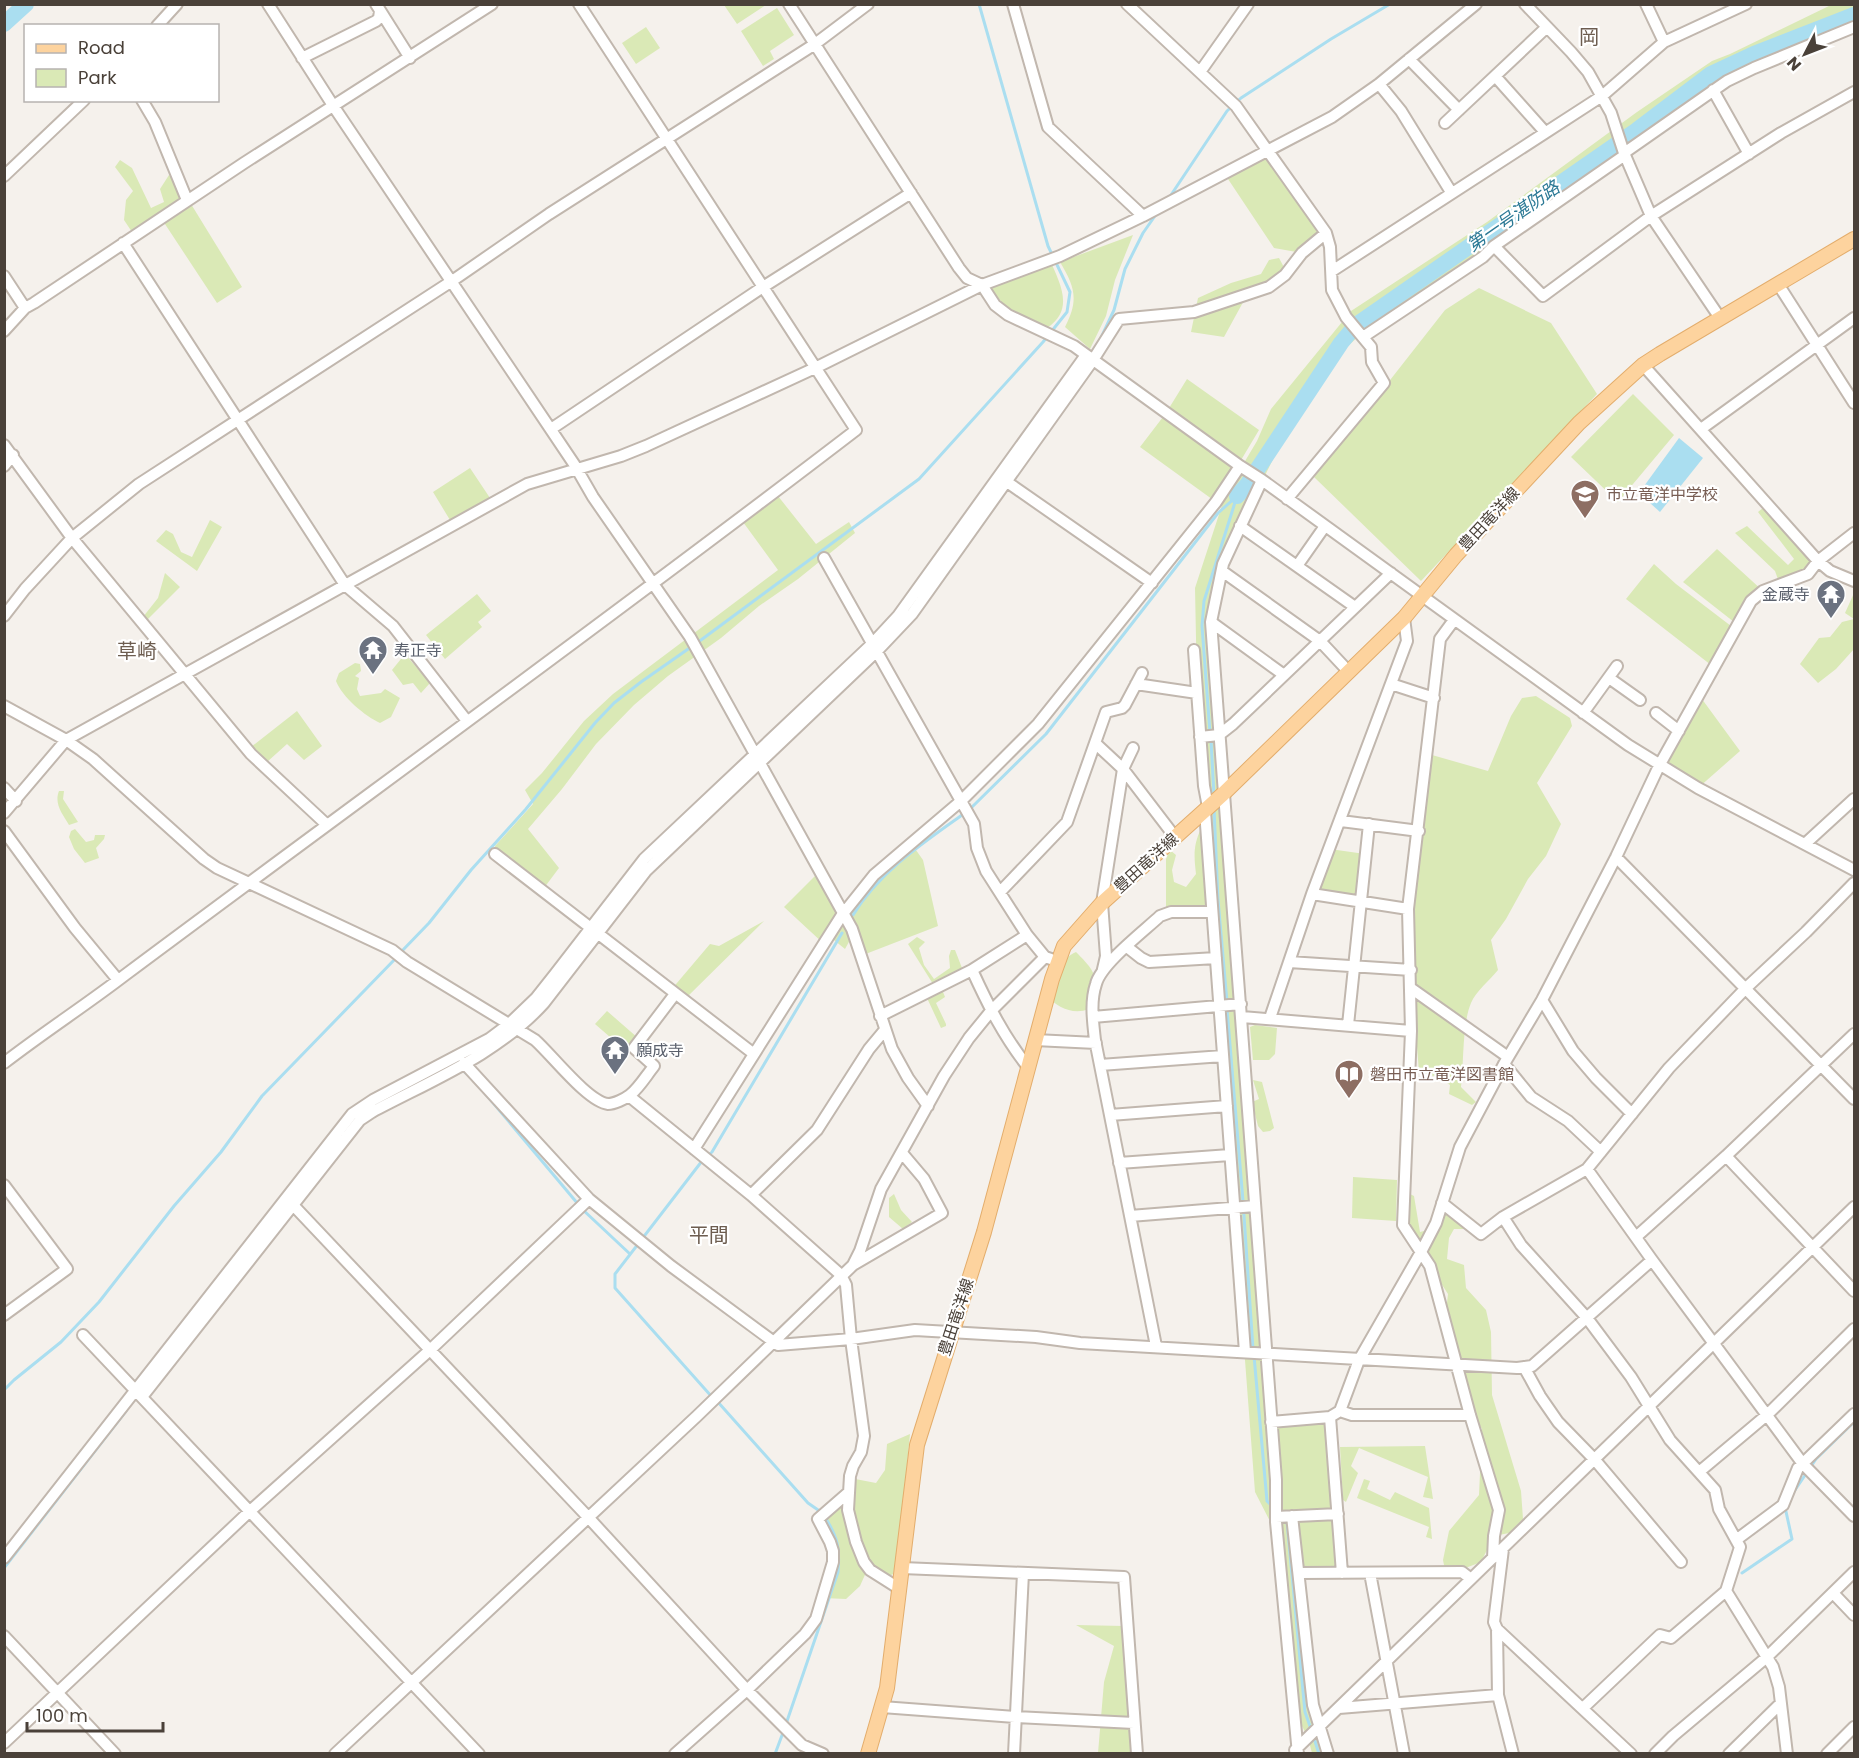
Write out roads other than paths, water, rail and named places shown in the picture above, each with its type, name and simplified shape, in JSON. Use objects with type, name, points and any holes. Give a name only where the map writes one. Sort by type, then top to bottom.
[{"type":"main road","name":"豊田竜洋線","points":[[872,1752],[890,1667],[917,1445],[984,1232],[1035,1040],[1052,959],[1102,903],[1223,794],[1404,618],[1455,555],[1579,423],[1643,365],[1854,239]]},
{"type":"street","points":[[159,24],[177,4]]},
{"type":"street","points":[[268,4],[334,107],[577,468],[593,497],[690,637],[853,931],[884,1031],[908,1078],[928,1106]]},
{"type":"street","points":[[4,1063],[856,430],[579,4]]},
{"type":"street","points":[[789,4],[959,268],[967,278],[982,285],[995,305],[1008,315],[1074,346],[1659,766],[1854,870]]},
{"type":"street","points":[[4,616],[25,589],[72,538],[139,484],[452,281],[549,214],[815,44],[868,4]]},
{"type":"street","points":[[1013,4],[1048,127],[1143,216]]},
{"type":"street","points":[[1127,4],[1236,106],[1326,233],[1330,247],[1332,290],[1346,317],[1371,347],[1372,362],[1384,383],[1287,499]]},
{"type":"street","points":[[1200,72],[1248,4]]},
{"type":"street","points":[[4,813],[66,740],[527,484],[621,456],[646,446],[815,368],[982,285],[1060,256],[1143,216],[1332,117],[1379,84],[1476,4]]},
{"type":"street","points":[[1525,4],[1588,72],[1602,96],[1651,216],[1720,318]]},
{"type":"street","points":[[1646,4],[1664,42]]},
{"type":"street","points":[[1332,271],[1602,96],[1664,42],[1746,4]]},
{"type":"street","points":[[4,331],[25,308],[490,5]]},
{"type":"street","points":[[302,58],[376,21],[379,18],[378,8]]},
{"type":"street","points":[[378,8],[410,58]]},
{"type":"street","points":[[1445,123],[1547,27]]},
{"type":"street","points":[[1362,335],[1483,256],[1727,81],[1854,27]]},
{"type":"street","points":[[1409,59],[1459,110]]},
{"type":"street","points":[[1495,76],[1545,132]]},
{"type":"street","points":[[1379,84],[1401,111],[1451,192]]},
{"type":"street","points":[[1713,90],[1749,154]]},
{"type":"street","points":[[1494,246],[1543,296],[1651,216],[1781,133],[1854,92]]},
{"type":"street","points":[[4,176],[82,102]]},
{"type":"street","points":[[143,102],[155,122],[188,200]]},
{"type":"street","points":[[551,429],[763,287],[911,193]]},
{"type":"street","points":[[874,648],[1119,319],[1194,312],[1269,287],[1285,275],[1302,253],[1326,233]]},
{"type":"street","points":[[123,243],[345,585],[393,626],[467,721]]},
{"type":"street","points":[[4,276],[25,308]]},
{"type":"street","points":[[1778,284],[1854,403]]},
{"type":"street","points":[[1701,429],[1854,318]]},
{"type":"street","points":[[4,1558],[360,1120],[489,1049],[513,1027],[646,871],[756,759],[912,614],[1007,482],[1089,357]]},
{"type":"street","points":[[1643,365],[1818,561],[1830,571],[1854,581]]},
{"type":"street","points":[[4,445],[72,538],[251,754],[326,824]]},
{"type":"street","points":[[4,466],[13,455]]},
{"type":"street","points":[[694,1149],[843,914],[874,875],[961,801],[1038,724],[1216,502],[1240,466]]},
{"type":"street","points":[[1262,480],[1222,571],[1211,622],[1256,1206],[1276,1517],[1296,1752]]},
{"type":"street","points":[[1007,482],[1152,583]]},
{"type":"street","points":[[1240,526],[1355,607]]},
{"type":"street","points":[[1297,566],[1325,526]]},
{"type":"street","points":[[1271,1422],[1330,1417],[1340,1411],[1359,1359],[1436,1223],[1460,1147],[1506,1060],[1542,1000],[1616,857],[1659,766],[1751,601],[1763,591],[1808,574],[1818,561],[1854,533]]},
{"type":"street","points":[[824,558],[974,824],[977,848],[986,871],[1001,891],[1027,935],[1052,959],[990,1011],[963,1048],[882,1190],[853,1265]]},
{"type":"street","points":[[1222,571],[1320,641],[1349,672]]},
{"type":"street","points":[[1200,737],[1219,735],[1233,724],[1391,573]]},
{"type":"street","points":[[1270,1018],[1312,894],[1407,641],[1404,618]]},
{"type":"street","points":[[1454,620],[1440,639],[1408,909],[1412,1031],[1403,1225],[1430,1266],[1470,1415],[1499,1510],[1494,1536],[1494,1558]]},
{"type":"street","points":[[1211,622],[1284,675]]},
{"type":"street","points":[[1194,650],[1245,1352]]},
{"type":"street","points":[[1583,713],[1617,666]]},
{"type":"street","points":[[1001,891],[1067,822],[1106,712],[1122,708],[1142,673]]},
{"type":"street","points":[[1609,678],[1640,700]]},
{"type":"street","points":[[1136,684],[1197,693]]},
{"type":"street","points":[[1391,684],[1434,698]]},
{"type":"street","points":[[4,706],[66,740],[93,759],[194,852],[217,868],[392,950],[407,962],[513,1027],[547,1051],[578,1085],[602,1102],[611,1104],[629,1096],[654,1066],[634,1048],[675,994]]},
{"type":"street","points":[[1656,713],[1678,731]]},
{"type":"street","points":[[1095,743],[1123,769],[1176,837]]},
{"type":"street","points":[[1133,748],[1123,769],[1102,903],[1106,956],[1095,984],[1093,1017],[1100,1065],[1155,1346]]},
{"type":"street","points":[[4,788],[16,801]]},
{"type":"street","points":[[1806,843],[1854,799]]},
{"type":"street","points":[[1341,821],[1419,831]]},
{"type":"street","points":[[1348,1025],[1359,902],[1369,824]]},
{"type":"street","points":[[4,831],[65,915],[118,980]]},
{"type":"street","points":[[495,855],[754,1054]]},
{"type":"street","points":[[1616,857],[1854,1099]]},
{"type":"street","points":[[1442,1203],[1481,1234],[1503,1218],[1587,1169],[1669,1068],[1746,988],[1854,883]]},
{"type":"street","points":[[1312,894],[1408,909]]},
{"type":"street","points":[[1102,970],[1160,916],[1172,912],[1212,912]]},
{"type":"street","points":[[880,1016],[972,970],[1027,935]]},
{"type":"street","points":[[1128,947],[1140,958],[1149,962],[1216,958]]},
{"type":"street","points":[[1289,962],[1411,970]]},
{"type":"street","points":[[972,970],[990,1011],[1028,1067]]},
{"type":"street","points":[[1412,989],[1506,1060],[1531,1097],[1568,1121],[1600,1152]]},
{"type":"street","points":[[1542,1000],[1573,1051],[1632,1114]]},
{"type":"street","points":[[1093,1017],[1241,1004]]},
{"type":"street","points":[[1242,1017],[1412,1031]]},
{"type":"street","points":[[138,1394],[352,1114],[373,1100],[513,1027]]},
{"type":"street","points":[[751,1195],[817,1130],[869,1049],[884,1031]]},
{"type":"street","points":[[1636,1237],[1726,1156],[1854,1034]]},
{"type":"street","points":[[1035,1040],[1096,1043]]},
{"type":"street","points":[[1100,1065],[1223,1056]]},
{"type":"street","points":[[464,1063],[589,1199],[671,1266],[778,1345],[851,1339],[915,1330],[1036,1337],[1080,1343],[1524,1367],[1532,1366],[1652,1260]]},
{"type":"street","points":[[629,1096],[751,1195],[841,1275],[846,1285],[864,1436],[861,1452],[853,1466],[848,1510],[864,1562],[870,1570],[900,1589]]},
{"type":"street","points":[[1110,1114],[1227,1106]]},
{"type":"street","points":[[335,1754],[587,1516],[697,1416],[841,1275],[853,1265],[942,1213],[924,1179],[902,1153]]},
{"type":"street","points":[[1119,1163],[1230,1155]]},
{"type":"street","points":[[1726,1156],[1854,1291]]},
{"type":"street","points":[[1587,1169],[1803,1464],[1854,1516]]},
{"type":"street","points":[[4,1185],[67,1269],[4,1315]]},
{"type":"street","points":[[4,1743],[250,1511],[430,1350],[589,1199]]},
{"type":"street","points":[[293,1205],[747,1689],[802,1745],[823,1754]]},
{"type":"street","points":[[1130,1216],[1256,1206]]},
{"type":"street","points":[[1296,1752],[1320,1726],[1854,1207]]},
{"type":"street","points":[[1503,1218],[1521,1245],[1587,1318],[1631,1377],[1670,1440],[1715,1490],[1719,1509],[1740,1547],[1726,1591],[1671,1638],[1660,1635],[1583,1708]]},
{"type":"street","points":[[1699,1472],[1768,1414],[1854,1329]]},
{"type":"street","points":[[82,1335],[479,1754]]},
{"type":"street","points":[[1524,1367],[1558,1422],[1595,1460],[1681,1562]]},
{"type":"street","points":[[1340,1411],[1352,1415],[1470,1415]]},
{"type":"street","points":[[1736,1540],[1783,1505],[1798,1468],[1854,1414]]},
{"type":"street","points":[[1330,1417],[1342,1573]]},
{"type":"street","points":[[675,1754],[805,1634],[816,1619],[833,1562],[830,1542],[818,1519],[849,1492]]},
{"type":"street","points":[[1276,1517],[1338,1514]]},
{"type":"street","points":[[1292,1516],[1313,1705],[1328,1754]]},
{"type":"street","points":[[1503,1549],[1494,1622],[1497,1629],[1498,1695],[1513,1754]]},
{"type":"street","points":[[902,1568],[1124,1577],[1137,1754]]},
{"type":"street","points":[[1299,1574],[1462,1572],[1472,1579]]},
{"type":"street","points":[[1655,1754],[1673,1736],[1767,1657],[1854,1572]]},
{"type":"street","points":[[1014,1754],[1023,1573]]},
{"type":"street","points":[[1370,1573],[1404,1754]]},
{"type":"street","points":[[1726,1591],[1773,1667],[1781,1703],[1787,1754]]},
{"type":"street","points":[[1833,1593],[1854,1615]]},
{"type":"street","points":[[1497,1629],[1631,1754]]},
{"type":"street","points":[[4,1636],[115,1754]]},
{"type":"street","points":[[1339,1708],[1498,1695]]},
{"type":"street","points":[[1729,1754],[1781,1703]]},
{"type":"street","points":[[882,1707],[1134,1724]]},
{"type":"street","points":[[1827,1754],[1854,1727]]},
{"type":"water","points":[[1679,438],[1703,458],[1660,512],[1639,493]]},
{"type":"waterway","points":[[4,24],[26,4]]},
{"type":"waterway","points":[[401,952],[429,923],[471,870],[526,809],[595,723],[614,703],[919,479],[1043,342],[1067,312],[1070,292],[1048,246],[979,4]]},
{"type":"waterway","points":[[1169,198],[1227,111],[1241,98],[1331,39],[1390,4]]},
{"type":"waterway","name":"第一号湛防路","points":[[1237,496],[1247,485],[1341,343],[1356,325],[1637,130],[1711,74],[1754,54],[1854,15]]},
{"type":"waterway","points":[[1100,340],[1114,310],[1125,269],[1143,233],[1157,213]]},
{"type":"waterway","points":[[1210,733],[1202,626],[1204,601],[1237,496]]},
{"type":"waterway","points":[[970,809],[1046,734],[1218,513],[1236,497]]},
{"type":"waterway","points":[[1211,740],[1214,796]]},
{"type":"waterway","points":[[1214,808],[1218,900],[1227,1002]]},
{"type":"waterway","points":[[853,915],[889,871],[965,813]]},
{"type":"waterway","points":[[712,1397],[615,1288],[615,1274],[702,1161],[712,1152],[842,933]]},
{"type":"waterway","points":[[4,1390],[61,1342],[99,1302],[174,1206],[221,1152],[262,1096],[397,957]]},
{"type":"waterway","points":[[1227,1009],[1253,1349]]},
{"type":"waterway","points":[[461,1069],[472,1078]]},
{"type":"waterway","points":[[484,1092],[578,1204]]},
{"type":"waterway","points":[[582,1209],[630,1254]]},
{"type":"waterway","points":[[1254,1356],[1267,1501],[1272,1506]]},
{"type":"waterway","points":[[717,1401],[808,1503],[821,1512]]},
{"type":"waterway","points":[[4,1568],[126,1411]]},
{"type":"waterway","points":[[1793,1493],[1816,1459],[1854,1422]]},
{"type":"waterway","points":[[1742,1573],[1792,1539],[1785,1507]]},
{"type":"waterway","points":[[786,1724],[838,1572],[837,1543],[825,1517]]},
{"type":"waterway","points":[[1285,1519],[1305,1712],[1311,1729]]},
{"type":"waterway","points":[[775,1754],[784,1730]]},
{"type":"waterway","points":[[1313,1735],[1319,1754]]},
{"type":"place","name":"市立竜洋中学校","points":[[1585,520]]},
{"type":"place","name":"金蔵寺","points":[[1831,620]]},
{"type":"place","name":"寿正寺","points":[[373,676]]},
{"type":"place","name":"願成寺","points":[[615,1076]]},
{"type":"place","name":"磐田市立竜洋図書館","points":[[1349,1100]]},
{"type":"district","name":"岡","points":[[1589,37]]},
{"type":"district","name":"草崎","points":[[137,651]]},
{"type":"district","name":"平間","points":[[709,1235]]}]
